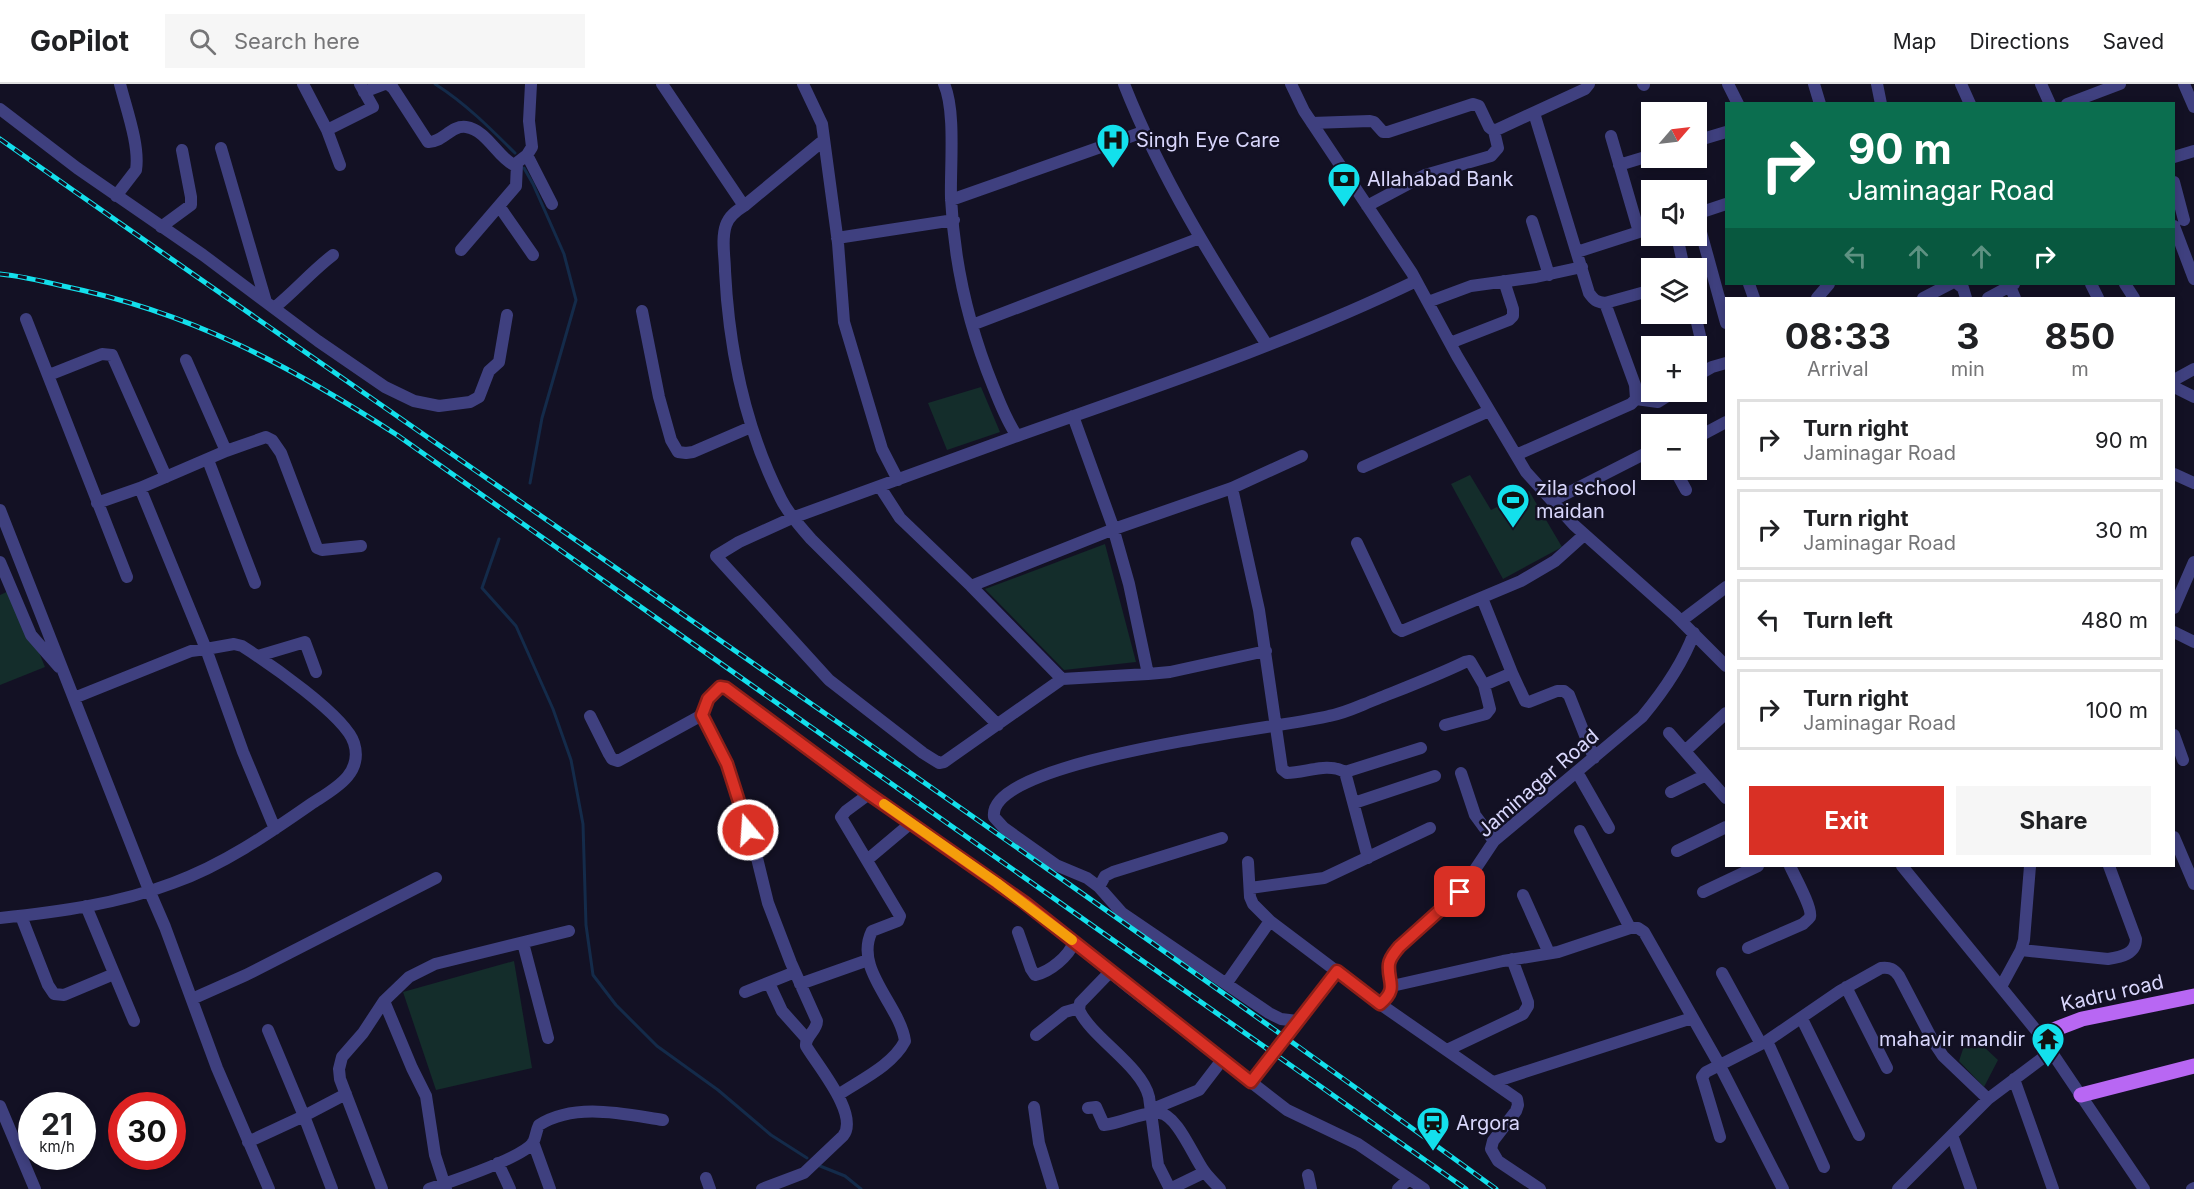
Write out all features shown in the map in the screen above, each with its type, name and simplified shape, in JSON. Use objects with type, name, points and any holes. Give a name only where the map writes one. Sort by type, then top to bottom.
[{"type":"main road","name":"Kadru road","points":[[2040,1035],[2082,1019],[2194,996]]},
{"type":"main road","points":[[2081,1095],[2194,1066]]},
{"type":"street","points":[[116,196],[136,170],[137,165],[135,145],[120,84]]},
{"type":"street","points":[[327,130],[373,106],[362,88],[387,84],[393,88],[428,142],[435,142],[455,129],[467,128],[482,136],[511,164],[517,164],[532,147],[529,121],[531,84]]},
{"type":"street","points":[[662,84],[744,206]]},
{"type":"street","points":[[803,84],[822,124],[837,238],[844,322],[882,449],[898,480]]},
{"type":"street","points":[[1124,84],[1143,132],[1176,198],[1267,345]]},
{"type":"street","points":[[1291,84],[1312,123],[1416,281],[1526,472],[1584,535],[1681,621],[1725,665]]},
{"type":"street","points":[[1494,131],[1585,88],[1588,84]]},
{"type":"street","points":[[1728,84],[1736,102]]},
{"type":"street","points":[[1814,84],[1819,102]]},
{"type":"street","points":[[1877,84],[1881,102]]},
{"type":"street","points":[[1961,84],[1969,102]]},
{"type":"street","points":[[2041,84],[2049,102]]},
{"type":"street","points":[[2072,102],[2120,84]]},
{"type":"street","points":[[2184,84],[2194,107]]},
{"type":"street","points":[[308,86],[340,165]]},
{"type":"street","points":[[949,86],[951,200],[961,283],[977,348],[1008,423],[1017,436]]},
{"type":"street","points":[[1312,123],[1370,121],[1374,122],[1383,132],[1388,132],[1473,104],[1479,106],[1489,127],[1494,131],[1498,148],[1491,156],[1425,175],[1367,206]]},
{"type":"street","points":[[0,109],[116,196],[385,387],[414,401],[439,406],[470,402],[479,397],[490,369],[499,362],[507,315]]},
{"type":"street","points":[[1534,112],[1593,299],[1605,303],[1641,293]]},
{"type":"street","points":[[951,200],[1143,132]]},
{"type":"street","points":[[1707,138],[1725,132]]},
{"type":"street","points":[[1611,136],[1619,165],[1641,220]]},
{"type":"street","points":[[824,140],[731,215],[724,234],[726,288],[734,355],[751,427],[770,476],[792,518],[843,572],[998,725]]},
{"type":"street","points":[[221,147],[270,305]]},
{"type":"street","points":[[161,227],[191,206],[192,197],[182,150]]},
{"type":"street","points":[[2175,157],[2194,151]]},
{"type":"street","points":[[527,155],[552,204]]},
{"type":"street","points":[[1619,165],[1641,158]]},
{"type":"street","points":[[461,250],[516,186],[517,164]]},
{"type":"street","points":[[2175,188],[2194,279]]},
{"type":"street","points":[[499,206],[534,255]]},
{"type":"street","points":[[1725,206],[1696,214],[1725,319]]},
{"type":"street","points":[[837,238],[954,219]]},
{"type":"street","points":[[1532,221],[1549,275]]},
{"type":"street","points":[[1577,252],[1641,231]]},
{"type":"street","points":[[972,325],[1200,238]]},
{"type":"street","points":[[270,305],[295,291],[313,270],[333,255]]},
{"type":"street","points":[[1428,302],[1471,286],[1549,275],[1582,267]]},
{"type":"street","points":[[1266,651],[1170,672],[1062,680],[944,762],[939,763],[829,680],[716,556],[739,542],[792,518],[1234,359],[1343,315],[1416,281]]},
{"type":"street","points":[[1450,343],[1509,320],[1513,316],[1504,281]]},
{"type":"street","points":[[1818,297],[1827,285]]},
{"type":"street","points":[[1925,297],[1948,285]]},
{"type":"street","points":[[1991,297],[2009,285]]},
{"type":"street","points":[[1516,455],[1631,404],[1636,399],[1635,385],[1605,303]]},
{"type":"street","points":[[642,311],[659,397],[671,440],[678,452],[693,452],[751,427]]},
{"type":"street","points":[[26,319],[127,577]]},
{"type":"street","points":[[49,375],[102,354],[112,355],[166,477]]},
{"type":"street","points":[[186,360],[226,452]]},
{"type":"street","points":[[1707,370],[1725,363]]},
{"type":"street","points":[[2175,379],[2194,369]]},
{"type":"street","points":[[2175,388],[2194,397]]},
{"type":"street","points":[[1636,399],[1641,400]]},
{"type":"street","points":[[1363,467],[1489,411]]},
{"type":"street","points":[[1073,416],[1114,529],[1129,584],[1148,674]]},
{"type":"street","points":[[1707,432],[1725,423]]},
{"type":"street","points":[[97,503],[140,488],[262,438],[272,440],[287,469],[317,548],[322,550],[361,546]]},
{"type":"street","points":[[971,586],[1114,529],[1232,488],[1302,456]]},
{"type":"street","points":[[1552,501],[1641,456]]},
{"type":"street","points":[[208,460],[255,583]]},
{"type":"street","points":[[2175,474],[2194,483]]},
{"type":"street","points":[[1680,480],[1686,490]]},
{"type":"street","points":[[880,487],[900,518],[971,586],[1062,680]]},
{"type":"street","points":[[140,488],[206,649],[243,752],[275,829]]},
{"type":"street","points":[[1232,488],[1259,610],[1282,768],[1287,772],[1330,767],[1345,772],[1368,858]]},
{"type":"street","points":[[0,510],[165,927],[217,1068],[269,1189]]},
{"type":"street","points":[[1357,543],[1397,628],[1402,631],[1538,572],[1555,561],[1584,535]]},
{"type":"street","points":[[0,562],[4,586],[31,635],[63,670]]},
{"type":"street","points":[[2175,606],[2194,562]]},
{"type":"street","points":[[1681,621],[1725,588]]},
{"type":"street","points":[[1482,598],[1525,701],[1529,702],[1557,691],[1564,691],[1569,695],[1594,758]]},
{"type":"street","points":[[2175,632],[2194,642]]},
{"type":"street","name":"Jaminagar Road","points":[[1392,986],[1389,963],[1399,947],[1460,892],[1494,841],[1628,731],[1653,704],[1684,654],[1694,633]]},
{"type":"street","points":[[258,656],[305,642],[316,672]]},
{"type":"street","points":[[0,918],[86,906],[149,891],[197,873],[275,829],[336,789],[353,770],[356,756],[354,742],[339,721],[258,656],[242,646],[234,644],[191,651],[74,698]]},
{"type":"street","points":[[1297,1021],[1281,1019],[1269,1013],[1122,913],[1099,887],[1087,878],[1056,865],[1004,828],[994,814],[995,807],[1022,785],[1098,758],[1329,717],[1470,662],[1484,685],[1490,710],[1485,714],[1445,725]]},
{"type":"street","points":[[1484,685],[1512,673]]},
{"type":"street","points":[[807,1040],[818,1025],[765,892],[756,854],[727,764],[702,715],[714,691],[720,687],[726,688],[869,794],[997,883],[1293,1114],[1358,1144],[1424,1189]]},
{"type":"street","points":[[1685,751],[1725,714]]},
{"type":"street","points":[[590,716],[612,759],[618,761],[702,715]]},
{"type":"street","points":[[1669,733],[1725,797]]},
{"type":"street","points":[[2175,738],[2183,760]]},
{"type":"street","points":[[1345,772],[1421,748]]},
{"type":"street","points":[[1577,772],[1608,828]]},
{"type":"street","points":[[1461,774],[1475,815],[1494,841]]},
{"type":"street","points":[[1671,792],[1706,775]]},
{"type":"street","points":[[1354,803],[1435,776]]},
{"type":"street","points":[[838,1095],[879,1068],[897,1052],[905,1041],[868,960],[867,943],[872,931],[893,923],[900,919],[900,916],[842,817],[846,811],[869,794]]},
{"type":"street","points":[[867,860],[911,823]]},
{"type":"street","points":[[1677,851],[1725,827]]},
{"type":"street","points":[[1250,888],[1324,878],[1430,828]]},
{"type":"street","points":[[1580,831],[1630,928]]},
{"type":"street","points":[[1099,887],[1105,876],[1113,872],[1222,838]]},
{"type":"street","points":[[2175,839],[2194,884]]},
{"type":"street","points":[[1248,862],[1253,904],[1270,921],[1380,1004],[1517,1100],[1518,1106],[1492,1142],[1491,1149],[1498,1161],[1540,1189]]},
{"type":"street","points":[[1703,892],[1756,867]]},
{"type":"street","points":[[1748,948],[1803,924],[1809,919],[1811,913],[1790,867]]},
{"type":"street","points":[[1903,867],[2002,986],[2052,1051],[2144,1189]]},
{"type":"street","points":[[2002,986],[2021,950],[2026,931],[2030,867]]},
{"type":"street","points":[[2021,950],[2108,959],[2119,958],[2131,951],[2136,945],[2136,939],[2109,867]]},
{"type":"street","points":[[192,999],[246,975],[436,878]]},
{"type":"street","points":[[1523,895],[1550,953]]},
{"type":"street","points":[[86,906],[134,1021]]},
{"type":"street","points":[[21,916],[48,985],[54,994],[64,995],[114,974]]},
{"type":"street","points":[[1226,984],[1270,921]]},
{"type":"street","points":[[1380,1004],[1387,998],[1392,986],[1512,959],[1550,953],[1630,928],[1638,928],[1644,932],[1719,1064],[1783,1189]]},
{"type":"street","points":[[382,1189],[340,1079],[339,1069],[342,1057],[363,1033],[394,989],[409,977],[428,967],[456,958],[569,931]]},
{"type":"street","points":[[1018,932],[1035,975],[1042,973],[1060,960],[1072,948],[1074,942]]},
{"type":"street","points":[[523,943],[548,1038]]},
{"type":"street","points":[[1447,1050],[1527,1010],[1528,1002],[1512,959]]},
{"type":"street","points":[[800,984],[868,960]]},
{"type":"street","points":[[1720,1137],[1702,1077],[1706,1072],[1764,1043],[1846,987],[1881,968],[1888,967],[1894,970],[1943,1056],[1988,1099]]},
{"type":"street","points":[[745,992],[795,972]]},
{"type":"street","points":[[1036,1035],[1065,1012],[1078,1008],[1080,1003],[1110,972]]},
{"type":"street","points":[[1251,1082],[1297,1021],[1339,973]]},
{"type":"street","points":[[1722,973],[1764,1043],[1824,1167]]},
{"type":"street","points":[[762,1189],[779,1187],[810,1168],[848,1129],[845,1112],[838,1095],[808,1049],[807,1040],[782,1011],[769,983]]},
{"type":"street","points":[[1846,987],[1887,1068]]},
{"type":"street","points":[[384,1001],[426,1096],[435,1155],[445,1186]]},
{"type":"street","points":[[1078,1008],[1083,1018],[1144,1084],[1148,1092],[1158,1165],[1170,1189],[1205,1172]]},
{"type":"street","points":[[1494,1083],[1692,1018]]},
{"type":"street","points":[[1802,1019],[1858,1135]]},
{"type":"street","points":[[268,1030],[332,1189]]},
{"type":"street","points":[[1898,1189],[1988,1099],[2052,1051]]},
{"type":"street","points":[[1088,1108],[1096,1107],[1104,1125],[1151,1112],[1199,1090],[1222,1060]]},
{"type":"street","points":[[2014,1079],[2054,1189]]},
{"type":"street","points":[[249,1142],[346,1094]]},
{"type":"street","points":[[0,1106],[34,1189]]},
{"type":"street","points":[[1034,1107],[1040,1143],[1053,1189]]},
{"type":"street","points":[[1151,1112],[1163,1113],[1172,1119],[1205,1172],[1220,1189]]},
{"type":"street","points":[[429,1189],[445,1186],[526,1148],[533,1142],[537,1128],[543,1123],[576,1114],[612,1113],[663,1120]]},
{"type":"street","points":[[1952,1135],[1971,1189]]},
{"type":"street","points":[[533,1142],[550,1189]]},
{"type":"street","points":[[498,1163],[510,1189]]},
{"type":"street","points":[[1308,1175],[1311,1189]]},
{"type":"street","points":[[1398,1189],[1409,1179]]},
{"type":"green space","points":[[981,387],[1000,432],[947,450],[928,403]]},
{"type":"green space","name":"zila school maidan","points":[[1470,475],[1491,510],[1529,491],[1562,547],[1503,579],[1451,484]]},
{"type":"green space","points":[[1105,544],[1136,662],[1064,670],[985,589]]},
{"type":"green space","points":[[13,589],[45,667],[0,685],[0,595]]},
{"type":"green space","points":[[514,961],[532,1068],[436,1090],[403,992]]},
{"type":"green space","points":[[1965,1043],[1983,1046],[1998,1060],[1984,1087],[1959,1061]]},
{"type":"waterway","points":[[435,84],[487,125],[515,153]]},
{"type":"waterway","points":[[524,168],[564,254],[576,300],[542,418],[530,483]]},
{"type":"waterway","points":[[499,539],[482,588],[516,626],[553,709],[571,760],[583,824],[586,925],[593,975],[616,1005],[657,1046],[718,1090],[771,1135],[807,1158]]},
{"type":"waterway","points":[[820,1166],[845,1176],[861,1189]]},
{"type":"railway","points":[[0,139],[1124,923],[1496,1189]]},
{"type":"railway","points":[[0,274],[32,279],[154,310],[237,344],[357,410],[397,435],[1466,1189]]},
{"type":"slow traffic","points":[[884,804],[997,883],[1072,940]]},
{"type":"place","name":"Singh Eye Care","points":[[1113,169]]},
{"type":"place","name":"Allahabad Bank","points":[[1344,208]]},
{"type":"place","name":"zila school maidan","points":[[1513,529]]},
{"type":"place","name":"mahavir mandir","points":[[2048,1068]]},
{"type":"place","name":"Argora","points":[[1433,1152]]},
{"type":"route","points":[[748,830],[727,764],[702,715],[708,699],[720,687],[726,688],[869,794],[1025,903],[1251,1082],[1267,1058],[1337,971],[1380,1004],[1387,998],[1392,986],[1389,963],[1393,955],[1460,892]]}]
